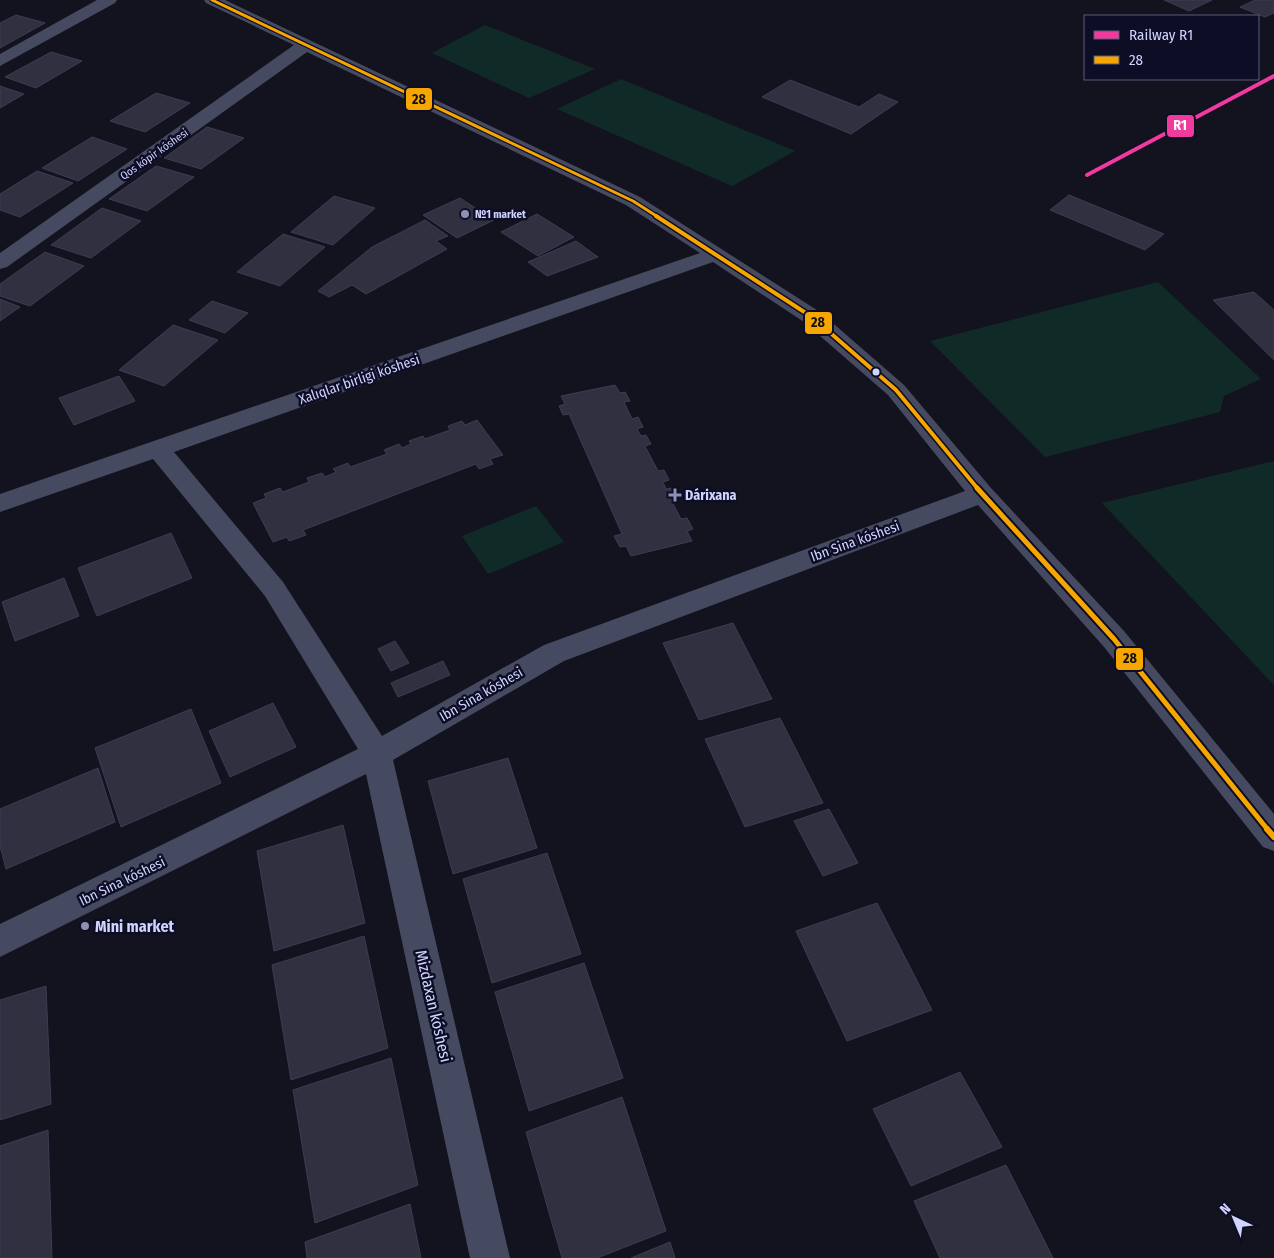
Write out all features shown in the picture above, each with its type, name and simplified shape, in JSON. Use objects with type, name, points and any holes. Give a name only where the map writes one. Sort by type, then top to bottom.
[{"type":"street","points":[[0,62],[109,0]]},
{"type":"street","points":[[212,0],[633,201],[812,316],[896,390],[982,494],[1114,639],[1274,837]]},
{"type":"street","name":"Qos kópir kóshesi","points":[[0,263],[307,44]]},
{"type":"street","name":"Xalıqlar birligi kóshesi","points":[[0,503],[717,254]]},
{"type":"street","name":"Mizdaxan kóshesi","points":[[158,449],[274,589],[377,754],[490,1258]]},
{"type":"street","name":"Ibn Sina kóshesi","points":[[0,941],[377,754],[554,652],[982,494]]},
{"type":"green space","points":[[485,25],[595,69],[529,98],[432,53]]},
{"type":"green space","points":[[621,79],[795,151],[732,186],[557,109]]},
{"type":"green space","points":[[1158,282],[1261,379],[1224,396],[1220,412],[1045,457],[930,341]]},
{"type":"green space","points":[[1274,461],[1274,685],[1102,503]]},
{"type":"green space","points":[[536,506],[564,542],[488,574],[462,536]]},
{"type":"building","points":[[1164,0],[1212,0],[1189,11]]},
{"type":"building","points":[[1255,0],[1274,0],[1274,13],[1265,17],[1240,7]]},
{"type":"building","points":[[16,15],[45,23],[0,48],[0,23]]},
{"type":"building","points":[[51,52],[82,61],[36,88],[5,77]]},
{"type":"building","points":[[790,80],[859,107],[879,94],[898,102],[851,134],[762,97]]},
{"type":"building","points":[[0,86],[24,94],[0,108]]},
{"type":"building","points":[[156,93],[190,103],[145,132],[110,121]]},
{"type":"building","points":[[207,127],[244,138],[201,169],[164,158]]},
{"type":"building","points":[[92,137],[127,149],[78,181],[42,168]]},
{"type":"building","points":[[156,166],[194,177],[147,211],[109,199]]},
{"type":"building","points":[[37,171],[73,183],[20,217],[0,210],[0,194]]},
{"type":"building","points":[[1069,195],[1164,234],[1145,250],[1050,210]]},
{"type":"building","points":[[334,196],[375,208],[333,245],[291,232]]},
{"type":"building","points":[[460,198],[494,220],[457,238],[423,215]]},
{"type":"building","points":[[102,208],[141,221],[91,258],[51,245]]},
{"type":"building","points":[[537,214],[574,237],[538,256],[501,232]]},
{"type":"building","points":[[425,220],[448,236],[436,241],[447,249],[366,294],[352,285],[329,297],[318,291],[372,247]]},
{"type":"building","points":[[283,234],[325,247],[280,286],[237,272]]},
{"type":"building","points":[[576,241],[598,257],[547,276],[528,262]]},
{"type":"building","points":[[45,252],[84,266],[30,306],[0,296],[0,284]]},
{"type":"building","points":[[1254,292],[1274,310],[1274,360],[1213,300]]},
{"type":"building","points":[[0,299],[20,307],[0,321]]},
{"type":"building","points":[[212,301],[248,313],[225,333],[189,320]]},
{"type":"building","points":[[173,325],[218,340],[164,386],[119,370]]},
{"type":"building","points":[[119,376],[135,401],[74,425],[59,398]]},
{"type":"building","points":[[615,385],[620,393],[625,392],[630,401],[624,402],[632,419],[638,417],[643,427],[637,429],[641,436],[646,435],[651,444],[645,446],[658,471],[664,470],[669,480],[663,482],[666,489],[672,488],[677,498],[671,500],[681,519],[687,518],[693,529],[687,531],[692,541],[631,556],[626,546],[620,547],[614,536],[622,534],[569,414],[563,415],[559,406],[565,404],[561,396]]},
{"type":"building","points":[[477,420],[503,455],[490,459],[493,464],[479,469],[476,464],[303,530],[306,535],[289,541],[287,537],[273,542],[253,503],[266,498],[264,494],[280,488],[283,492],[309,482],[307,478],[322,473],[325,477],[336,472],[333,469],[348,463],[350,467],[387,454],[384,450],[399,444],[402,448],[411,444],[409,441],[423,436],[425,439],[450,430],[448,426],[462,421],[465,425]]},
{"type":"building","points":[[171,533],[192,578],[97,616],[78,568]]},
{"type":"building","points":[[64,578],[79,616],[15,641],[2,602]]},
{"type":"building","points":[[733,623],[772,699],[699,720],[663,643]]},
{"type":"building","points":[[395,641],[409,663],[391,671],[378,649]]},
{"type":"building","points":[[443,661],[450,675],[398,697],[391,683]]},
{"type":"building","points":[[273,703],[296,747],[230,777],[209,731]]},
{"type":"building","points":[[191,709],[221,783],[121,827],[95,748]]},
{"type":"building","points":[[780,718],[823,803],[745,827],[705,739]]},
{"type":"building","points":[[508,758],[537,848],[453,874],[428,781]]},
{"type":"building","points":[[98,768],[115,822],[6,869],[0,846],[0,809]]},
{"type":"building","points":[[829,809],[858,863],[823,876],[794,821]]},
{"type":"building","points":[[343,825],[365,923],[274,951],[257,851]]},
{"type":"building","points":[[547,853],[581,954],[492,983],[463,879]]},
{"type":"building","points":[[877,903],[932,1010],[847,1041],[796,931]]},
{"type":"building","points":[[364,936],[388,1048],[291,1080],[272,965]]},
{"type":"building","points":[[584,963],[623,1078],[529,1111],[495,992]]},
{"type":"building","points":[[46,986],[51,1104],[0,1120],[0,1000]]},
{"type":"building","points":[[391,1058],[418,1185],[315,1223],[293,1090]]},
{"type":"building","points":[[960,1072],[1002,1147],[911,1186],[873,1109]]},
{"type":"building","points":[[622,1097],[666,1231],[597,1258],[562,1258],[526,1132]]},
{"type":"building","points":[[48,1130],[52,1258],[0,1258],[0,1146]]},
{"type":"building","points":[[1006,1165],[1053,1258],[940,1258],[914,1201]]},
{"type":"building","points":[[410,1204],[421,1258],[307,1258],[305,1242]]},
{"type":"building","points":[[670,1242],[675,1258],[631,1258]]},
{"type":"rail line","name":"R1","points":[[1087,175],[1274,76]]},
{"type":"transit line","name":"28","points":[[212,0],[633,201],[812,317],[896,390],[982,494],[1114,639],[1274,837]]},
{"type":"place","name":"№1 market","points":[[465,214]]},
{"type":"place","name":"Dárixana","points":[[675,495]]},
{"type":"place","name":"Mini market","points":[[85,926]]}]
